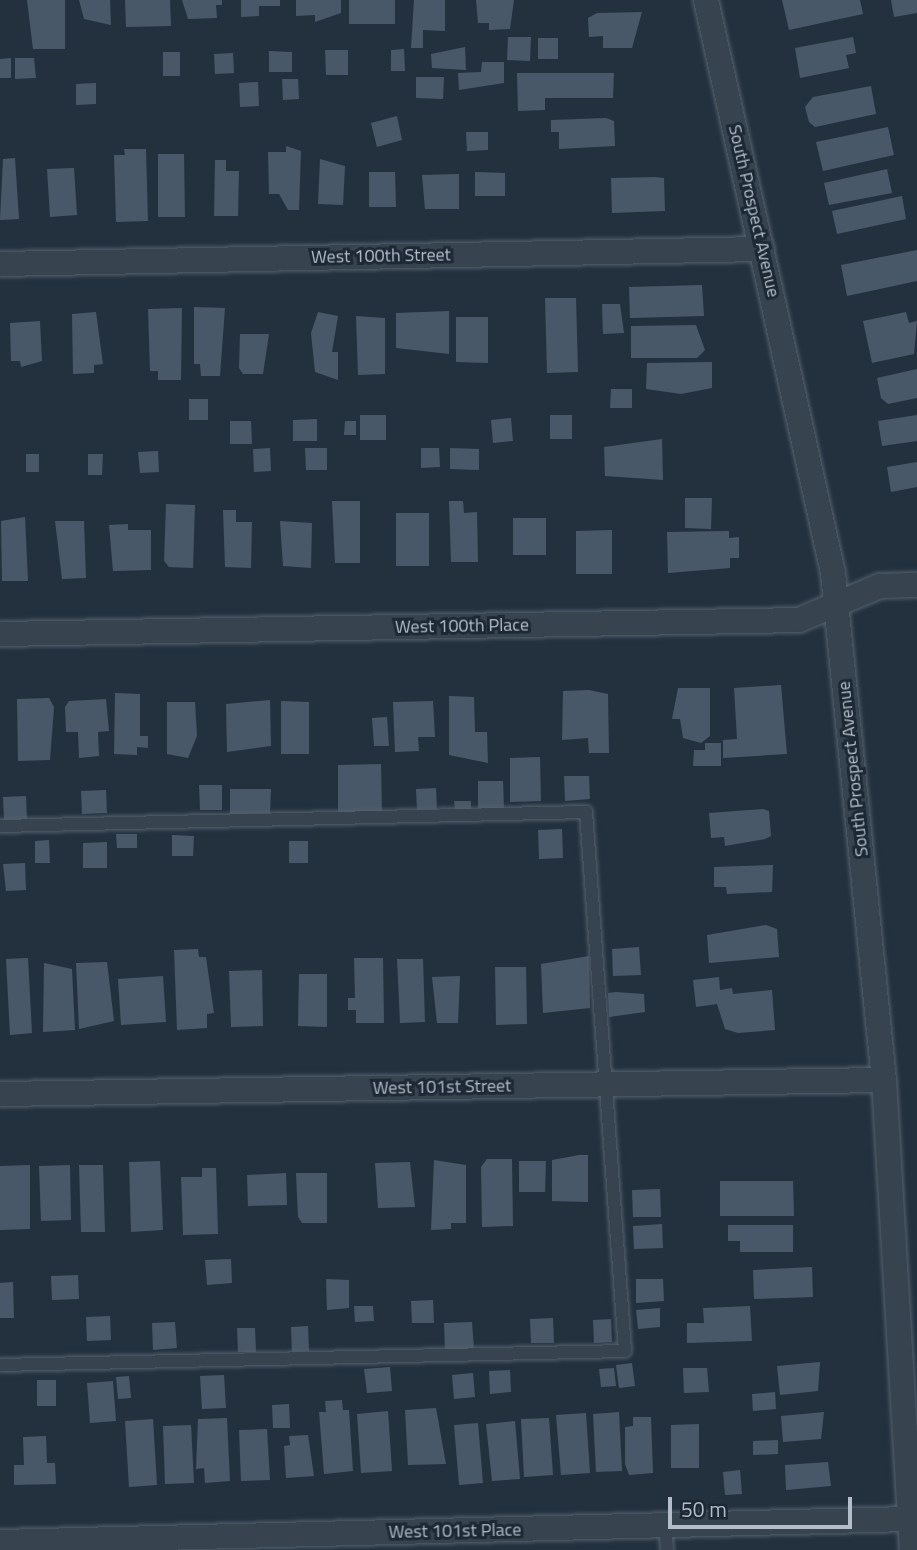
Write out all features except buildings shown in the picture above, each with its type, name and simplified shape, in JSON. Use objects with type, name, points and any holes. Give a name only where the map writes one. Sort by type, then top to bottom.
[{"type":"street","name":"South Prospect Avenue","points":[[706,0],[837,605],[884,1080],[912,1550]]},
{"type":"street","name":"West 100th Street","points":[[0,264],[762,249]]},
{"type":"street","name":"West 100th Place","points":[[0,634],[799,620],[880,586],[917,585]]},
{"type":"street","name":"West 101st Street","points":[[0,1094],[884,1080]]},
{"type":"street","name":"West 101st Place","points":[[0,1542],[666,1538],[910,1520]]},
{"type":"lane","points":[[0,825],[586,812],[625,1351],[0,1365]]}]
